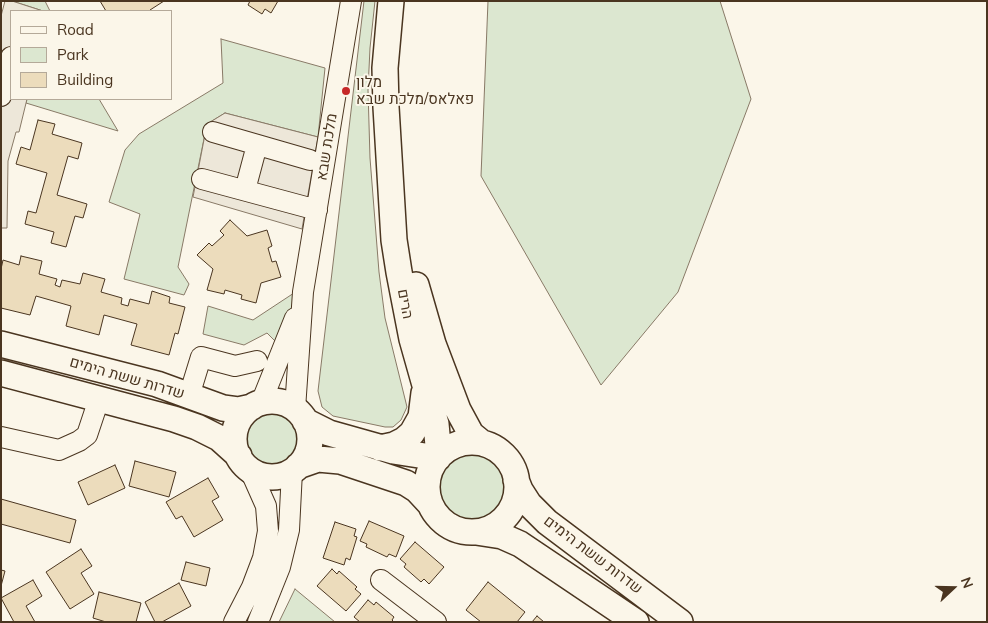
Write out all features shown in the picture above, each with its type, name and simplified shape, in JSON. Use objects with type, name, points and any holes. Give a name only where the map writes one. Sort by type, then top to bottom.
[{"type":"main road","name":"הרים","points":[[391,1],[385,68],[391,208],[398,272],[412,339],[436,424],[438,457]]},
{"type":"main road","name":"הרים","points":[[389,148],[411,262],[433,344],[461,418],[471,434],[482,443]]},
{"type":"main road","name":"שדרות ששת הימים","points":[[1,344],[157,384],[223,408],[238,410],[256,405]]},
{"type":"main road","name":"שדרות ששת הימים","points":[[1,373],[156,413],[197,427],[219,438],[245,463]]},
{"type":"main road","points":[[380,448],[394,445],[404,440],[418,426],[424,408],[425,386]]},
{"type":"main road","points":[[430,504],[427,486],[428,477],[438,457],[448,449],[464,443],[482,443],[504,456],[510,463],[516,480],[516,498],[509,514],[496,526],[476,532],[462,532],[439,519],[422,494],[406,483],[340,461],[318,459],[278,476],[271,477],[257,473],[245,463],[235,445],[235,430],[241,417],[256,405],[280,402],[330,433],[415,456],[438,457]]},
{"type":"main road","points":[[295,468],[309,448],[309,433],[300,415]]},
{"type":"main road","name":"שדרות ששת הימים","points":[[516,480],[529,504],[547,522],[680,622]]},
{"type":"main road","name":"שדרות ששת הימים","points":[[476,532],[502,536],[520,544],[636,622]]},
{"type":"street","name":"מלכת שבא","points":[[256,405],[294,320],[303,292],[351,1]]},
{"type":"street","points":[[2,91],[10,61]]},
{"type":"street","points":[[213,132],[310,160]]},
{"type":"street","points":[[245,190],[257,145]]},
{"type":"street","points":[[202,179],[317,210]]},
{"type":"street","name":"מלכת שבא","points":[[300,415],[303,292]]},
{"type":"street","points":[[189,396],[201,357],[235,366],[257,361]]},
{"type":"street","points":[[1,437],[59,450],[87,436],[99,398]]},
{"type":"street","points":[[234,622],[252,587],[263,558],[268,531],[266,506],[245,463]]},
{"type":"street","points":[[258,622],[280,567],[289,530],[295,468]]},
{"type":"street","points":[[381,580],[429,620]]},
{"type":"green space","points":[[12,1],[45,1],[50,10],[40,10]]},
{"type":"green space","points":[[364,1],[375,1],[368,90],[370,158],[379,272],[385,318],[407,407],[401,420],[393,427],[333,416],[322,407],[318,391]]},
{"type":"green space","points":[[488,1],[720,1],[751,99],[678,292],[601,385],[481,176]]},
{"type":"green space","points":[[221,39],[325,68],[318,137],[225,113],[207,124],[178,267],[189,284],[184,295],[124,279],[140,214],[109,202],[125,150],[139,134],[223,83]]},
{"type":"green space","points":[[27,100],[100,100],[118,131],[26,103]]},
{"type":"green space","points":[[294,293],[292,312],[277,343],[267,333],[244,345],[203,334],[208,306],[253,320]]},
{"type":"green space","points":[[272,407],[290,413],[298,421],[304,439],[298,457],[290,465],[272,471],[254,465],[246,457],[240,439],[246,421],[254,413]]},
{"type":"green space","points":[[472,447],[487,450],[500,459],[509,472],[512,487],[509,502],[500,515],[487,524],[472,527],[457,524],[444,515],[435,502],[432,487],[435,472],[444,459],[457,450]]},
{"type":"green space","points":[[295,589],[335,622],[279,622]]},
{"type":"shaded area","points":[[5,1],[12,1],[40,10],[10,10],[10,100],[27,100],[19,132],[16,132],[8,161],[7,228],[1,228],[1,16]]},
{"type":"shaded area","points":[[225,113],[318,137],[302,229],[193,197],[207,124]]},
{"type":"building","points":[[100,1],[164,1],[150,10],[105,10]]},
{"type":"building","points":[[250,1],[278,1],[271,13],[265,9],[262,14],[248,5]]},
{"type":"building","points":[[38,120],[55,124],[52,134],[82,143],[78,159],[68,156],[57,195],[87,204],[83,218],[75,216],[66,247],[51,243],[54,232],[25,224],[28,211],[36,213],[47,173],[16,164],[21,147],[30,150]]},
{"type":"building","points":[[230,220],[247,236],[267,230],[272,246],[268,248],[272,262],[276,261],[281,277],[261,283],[256,303],[241,299],[242,295],[225,290],[224,294],[207,290],[213,269],[197,255],[209,243],[212,246],[224,235],[220,231]]},
{"type":"building","points":[[21,256],[42,261],[39,274],[57,279],[55,285],[60,287],[62,280],[80,284],[83,273],[105,279],[101,292],[122,298],[121,304],[128,306],[130,299],[149,304],[152,291],[170,297],[169,303],[185,307],[178,334],[175,333],[169,355],[131,345],[137,324],[104,315],[99,335],[66,326],[71,306],[36,296],[30,315],[1,308],[1,269],[3,260],[19,265]]},
{"type":"building","points":[[135,461],[176,472],[169,497],[129,486]]},
{"type":"building","points":[[115,465],[125,488],[88,505],[78,482]]},
{"type":"building","points":[[208,478],[219,497],[212,501],[223,520],[194,537],[182,516],[176,519],[166,502]]},
{"type":"building","points":[[1,499],[76,520],[70,543],[1,524]]},
{"type":"building","points":[[369,521],[404,536],[396,557],[389,554],[387,557],[366,547],[367,544],[360,541]]},
{"type":"building","points":[[335,522],[356,529],[354,536],[357,537],[350,560],[346,558],[344,565],[323,558]]},
{"type":"building","points":[[415,542],[444,567],[429,584],[424,579],[421,582],[404,567],[406,564],[400,559]]},
{"type":"building","points":[[81,549],[92,566],[81,573],[94,594],[70,609],[46,572]]},
{"type":"building","points":[[186,562],[210,568],[206,586],[181,580]]},
{"type":"building","points":[[332,569],[337,574],[339,571],[357,587],[355,589],[361,594],[346,611],[317,586]]},
{"type":"building","points":[[1,570],[5,571],[1,586]]},
{"type":"building","points":[[33,580],[42,596],[26,606],[35,622],[14,622],[1,598]]},
{"type":"building","points":[[488,582],[525,612],[517,622],[481,622],[466,610]]},
{"type":"building","points":[[179,583],[191,606],[162,622],[155,622],[145,602]]},
{"type":"building","points":[[99,592],[141,603],[136,622],[106,622],[93,618]]},
{"type":"building","points":[[368,600],[374,605],[376,602],[394,617],[392,620],[394,622],[360,622],[354,617]]},
{"type":"building","points":[[537,616],[544,622],[532,622]]},
{"type":"place","name":"מלון פאלאס/מלכת שבא","points":[[346,91]]}]
